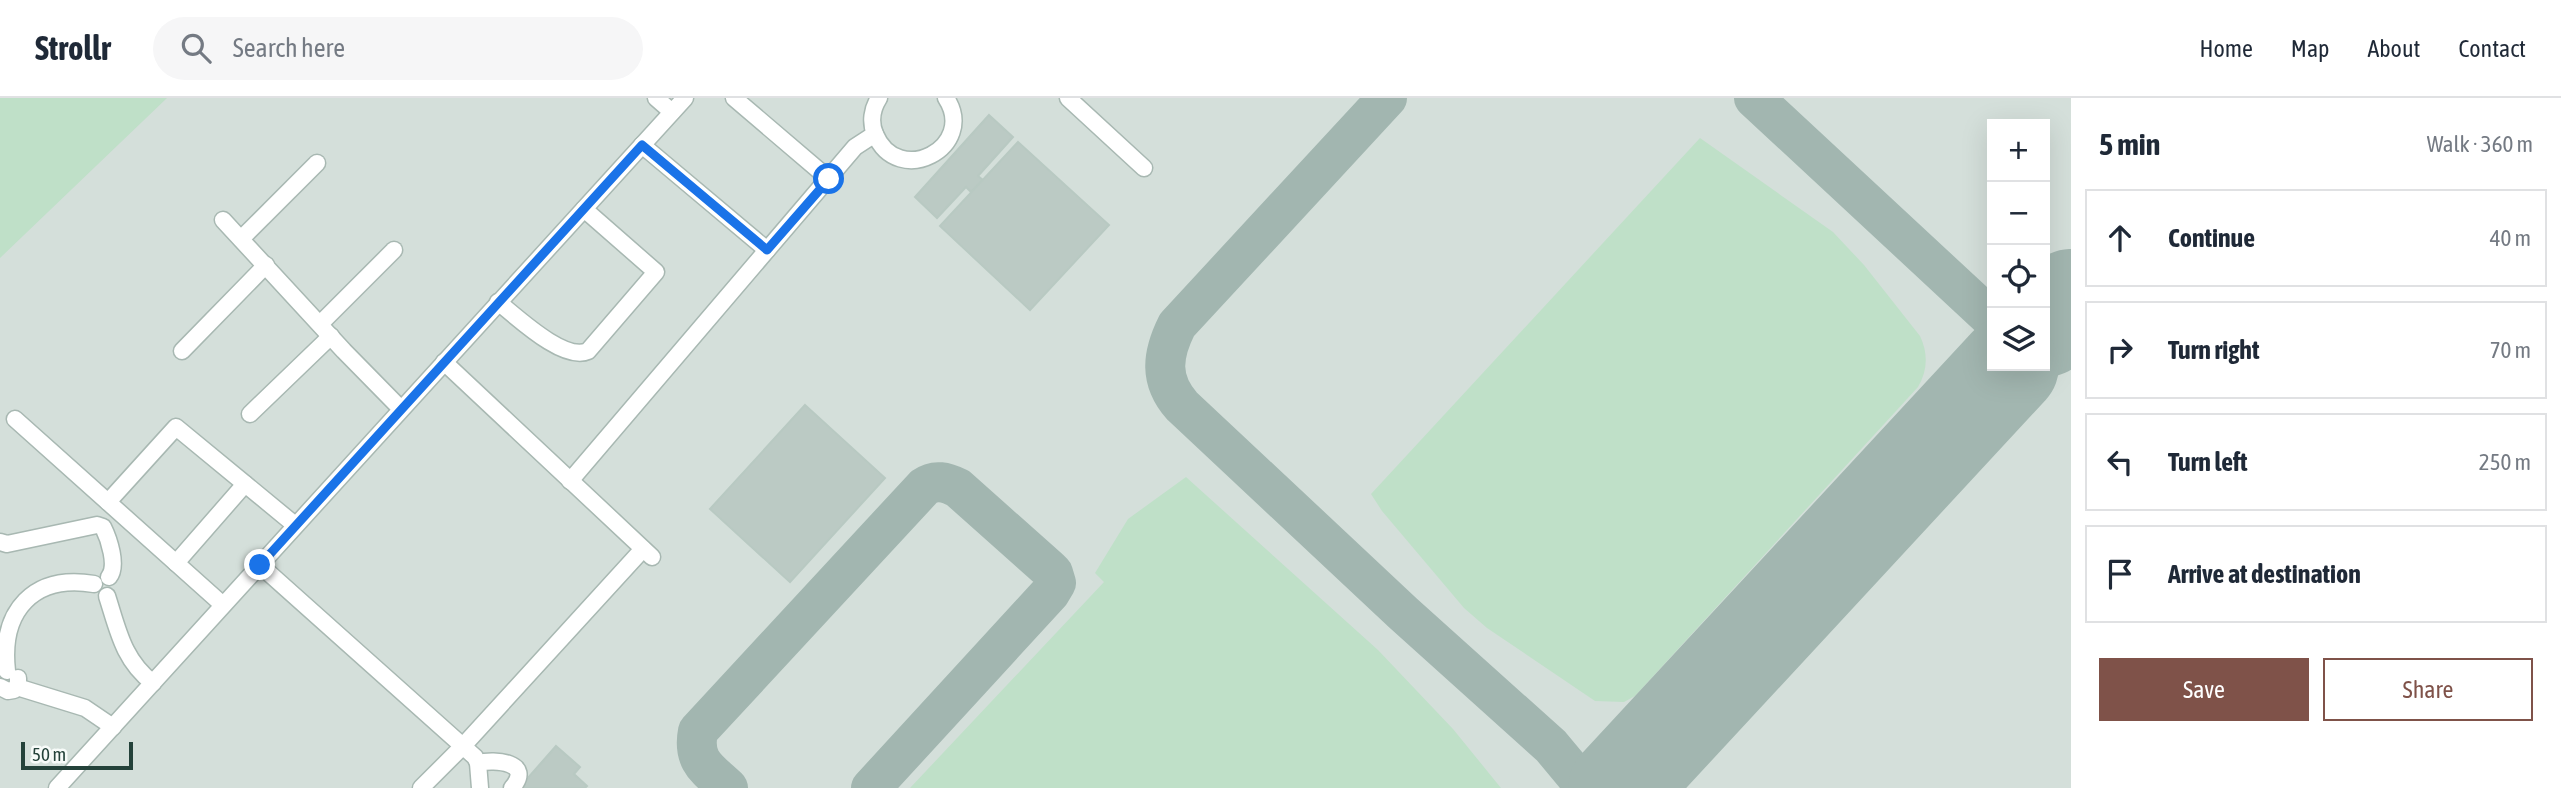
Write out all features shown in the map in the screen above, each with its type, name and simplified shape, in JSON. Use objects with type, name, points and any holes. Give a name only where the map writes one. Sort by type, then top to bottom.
[{"type":"lane","points":[[656,98],[672,112]]},
{"type":"lane","points":[[57,788],[685,98]]},
{"type":"lane","points":[[734,98],[829,179]]},
{"type":"lane","points":[[879,98],[872,115],[878,142],[887,152],[900,159],[913,161],[927,158],[939,151],[947,141],[953,116],[946,98]]},
{"type":"lane","points":[[1068,98],[1144,169]]},
{"type":"lane","points":[[570,481],[855,148],[875,134]]},
{"type":"lane","points":[[642,145],[767,250]]},
{"type":"lane","points":[[241,239],[317,163]]},
{"type":"lane","points":[[498,302],[553,344],[574,353],[582,354],[588,351],[656,272],[584,209]]},
{"type":"lane","points":[[223,220],[401,409]]},
{"type":"lane","points":[[250,414],[394,250]]},
{"type":"lane","points":[[181,351],[266,265]]},
{"type":"lane","points":[[421,788],[647,553],[444,362]]},
{"type":"lane","points":[[15,419],[223,605]]},
{"type":"lane","points":[[108,502],[176,427],[295,525]]},
{"type":"lane","points":[[176,563],[244,484]]},
{"type":"lane","points":[[0,542],[7,544],[84,526],[103,527],[113,565],[101,581]]},
{"type":"lane","points":[[260,565],[463,747],[478,763],[480,788]]},
{"type":"lane","points":[[113,727],[85,708],[4,683],[7,626],[22,599],[37,590],[61,583],[113,581],[114,588],[107,596],[126,653],[133,666],[153,683]]},
{"type":"lane","points":[[478,763],[499,760],[516,768],[518,779],[512,788]]},
{"type":"shaded area","points":[[0,98],[2071,98],[2071,788],[0,788]]},
{"type":"green space","points":[[0,98],[167,98],[0,258]]},
{"type":"green space","points":[[1700,138],[1833,232],[1864,265],[1920,336],[1926,355],[1925,368],[1918,387],[1635,696],[1624,702],[1595,701],[1487,628],[1464,608],[1382,511],[1371,494]]},
{"type":"green space","points":[[1186,477],[1378,650],[1453,729],[1501,788],[910,788],[1104,582],[1095,573],[1128,519]]},
{"type":"building","points":[[989,115],[1013,137],[978,176],[983,180],[971,192],[966,187],[937,218],[915,197]]},
{"type":"building","points":[[1018,142],[1109,225],[1030,310],[940,226]]},
{"type":"building","points":[[805,405],[885,478],[790,582],[710,509]]},
{"type":"building","points":[[556,746],[580,767],[574,774],[587,786],[519,788]]},
{"type":"taxiway","points":[[1387,98],[1177,325],[1168,347],[1166,377],[1169,387],[1182,406],[1403,613],[1551,746],[1586,788]]},
{"type":"taxiway","points":[[1754,98],[1987,314]]},
{"type":"taxiway","points":[[2050,318],[2055,316]]},
{"type":"taxiway","points":[[1997,379],[1999,371]]},
{"type":"taxiway","points":[[728,788],[703,764],[697,750],[698,731],[924,487],[936,482],[945,483],[958,488],[1049,569],[1056,583],[1050,593],[871,788]]},
{"type":"taxiway","points":[[1656,788],[1658,763],[1669,733]]},
{"type":"runway","points":[[2050,322],[2071,299]]},
{"type":"runway","points":[[1618,788],[2004,371]]},
{"type":"route","points":[[260,565],[642,145],[767,250],[829,179]]}]
